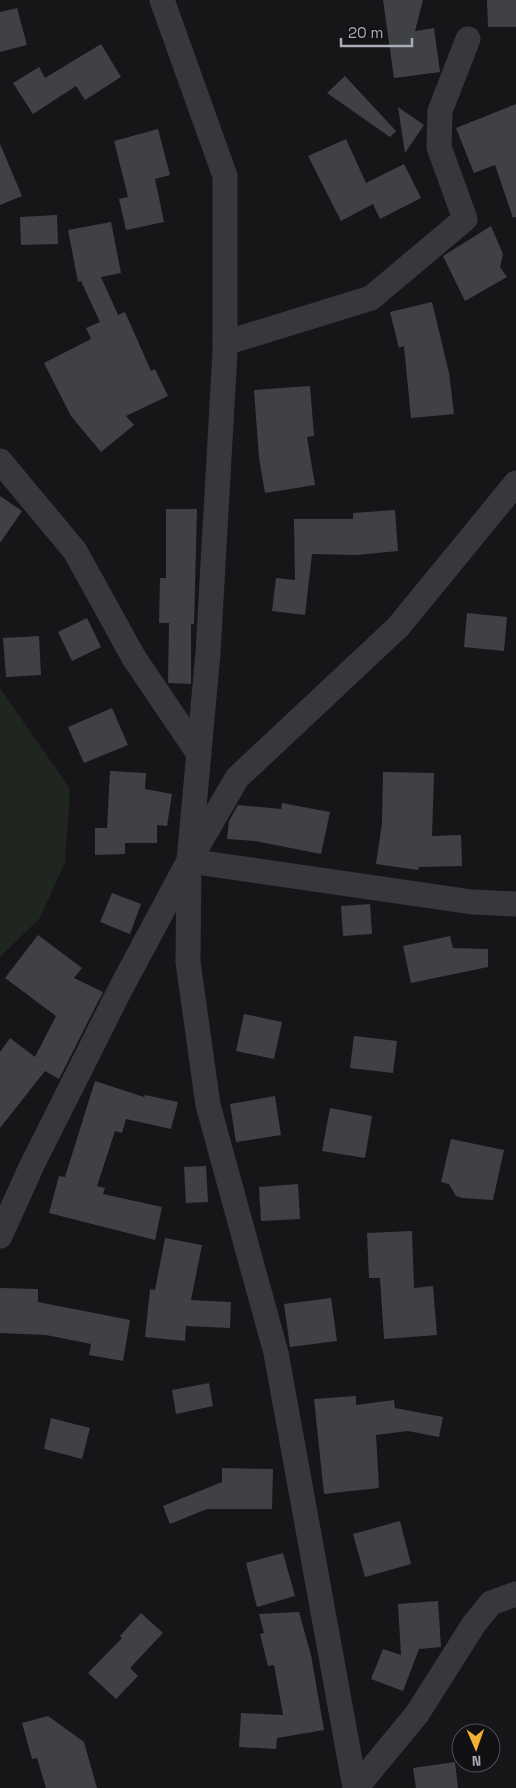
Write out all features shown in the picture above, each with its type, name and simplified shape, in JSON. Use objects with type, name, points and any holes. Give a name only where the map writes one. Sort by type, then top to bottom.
[{"type":"street","points":[[162,0],[225,176],[224,343],[208,653],[189,861],[188,962],[208,1105],[276,1353],[326,1634],[356,1788]]},
{"type":"street","points":[[224,343],[371,298],[465,219],[438,147],[440,111],[468,39]]},
{"type":"street","points":[[0,461],[76,551],[134,658],[199,754]]},
{"type":"street","points":[[0,1236],[32,1165],[122,986],[189,861],[237,778],[398,627],[516,483]]},
{"type":"street","points":[[189,861],[472,902],[516,904]]},
{"type":"street","points":[[356,1788],[417,1714],[474,1624],[491,1603],[516,1594]]},
{"type":"shaded area","points":[[0,688],[70,789],[65,862],[40,918],[0,957]]},
{"type":"building","points":[[383,0],[423,0],[415,31],[434,28],[440,72],[394,78]]},
{"type":"building","points":[[487,0],[516,0],[516,27],[488,27]]},
{"type":"building","points":[[17,8],[27,45],[0,52],[0,12]]},
{"type":"building","points":[[101,44],[121,77],[85,100],[76,86],[33,114],[13,83],[39,67],[45,78]]},
{"type":"building","points":[[345,76],[396,131],[390,137],[327,93]]},
{"type":"building","points":[[516,104],[516,217],[513,218],[495,165],[474,173],[456,128]]},
{"type":"building","points":[[398,107],[424,125],[405,153]]},
{"type":"building","points":[[158,129],[170,175],[155,179],[164,222],[126,230],[119,199],[128,197],[114,141]]},
{"type":"building","points":[[346,139],[366,183],[404,164],[421,198],[380,219],[373,204],[341,221],[308,156]]},
{"type":"building","points":[[0,144],[22,196],[0,205]]},
{"type":"building","points":[[57,215],[58,244],[21,245],[20,217]]},
{"type":"building","points":[[111,222],[121,273],[101,277],[118,315],[125,312],[151,371],[155,369],[168,396],[126,416],[134,425],[101,452],[71,416],[44,363],[91,339],[86,328],[100,322],[81,281],[78,282],[68,230]]},
{"type":"building","points":[[491,226],[503,254],[500,267],[507,277],[465,301],[443,256]]},
{"type":"building","points":[[432,302],[449,373],[454,414],[411,418],[404,346],[399,348],[390,312]]},
{"type":"building","points":[[310,386],[314,436],[307,437],[315,485],[265,493],[259,458],[254,390]]},
{"type":"building","points":[[0,496],[22,511],[0,543]]},
{"type":"building","points":[[166,509],[197,509],[194,624],[191,624],[191,684],[168,683],[169,623],[159,623],[160,578],[166,578]]},
{"type":"building","points":[[395,510],[398,551],[356,555],[312,554],[305,615],[272,611],[276,578],[295,580],[294,519],[353,519],[353,513]]},
{"type":"building","points":[[467,613],[507,617],[504,651],[464,647]]},
{"type":"building","points":[[87,618],[101,647],[72,661],[58,632]]},
{"type":"building","points":[[39,636],[41,675],[6,677],[3,638]]},
{"type":"building","points":[[112,708],[128,745],[84,763],[68,727]]},
{"type":"building","points":[[110,771],[146,773],[145,789],[172,794],[167,826],[157,825],[157,843],[125,843],[125,854],[95,855],[95,828],[107,828]]},
{"type":"building","points":[[383,772],[434,773],[432,836],[461,835],[462,866],[419,867],[418,870],[376,864],[382,823]]},
{"type":"building","points":[[282,803],[330,812],[321,854],[255,841],[227,839],[229,821],[238,805],[281,809]]},
{"type":"building","points":[[112,893],[141,904],[130,934],[100,922]]},
{"type":"building","points":[[370,904],[372,934],[343,936],[341,906]]},
{"type":"building","points":[[38,935],[82,968],[74,978],[103,992],[59,1079],[45,1071],[0,1128],[0,1052],[10,1038],[35,1057],[56,1016],[5,978]]},
{"type":"building","points":[[450,936],[453,948],[488,949],[488,967],[411,983],[403,946]]},
{"type":"building","points":[[244,1014],[282,1022],[274,1059],[236,1051]]},
{"type":"building","points":[[354,1036],[397,1041],[393,1073],[350,1068]]},
{"type":"building","points":[[95,1081],[144,1097],[145,1095],[178,1102],[171,1129],[126,1119],[122,1133],[115,1131],[97,1186],[105,1188],[103,1194],[162,1207],[155,1240],[49,1213],[59,1176],[65,1177]]},
{"type":"building","points":[[275,1096],[281,1135],[236,1142],[230,1104]]},
{"type":"building","points":[[330,1108],[372,1116],[365,1158],[322,1151]]},
{"type":"building","points":[[451,1139],[504,1150],[493,1200],[456,1196],[449,1184],[441,1182]]},
{"type":"building","points":[[206,1166],[208,1202],[186,1203],[184,1167]]},
{"type":"building","points":[[298,1184],[300,1219],[261,1221],[259,1187]]},
{"type":"building","points":[[412,1231],[414,1288],[433,1286],[437,1335],[384,1339],[380,1278],[369,1278],[367,1233]]},
{"type":"building","points":[[165,1238],[202,1245],[191,1300],[231,1302],[230,1328],[186,1326],[185,1341],[145,1337],[150,1289],[155,1290]]},
{"type":"building","points":[[0,1288],[38,1289],[38,1302],[130,1320],[123,1361],[89,1355],[91,1344],[46,1335],[0,1333]]},
{"type":"building","points":[[331,1298],[337,1341],[290,1347],[284,1304]]},
{"type":"building","points":[[209,1383],[213,1406],[176,1414],[172,1390]]},
{"type":"building","points":[[356,1396],[356,1405],[394,1400],[395,1408],[443,1417],[439,1437],[408,1431],[376,1435],[379,1488],[324,1494],[314,1399]]},
{"type":"building","points":[[51,1418],[90,1428],[82,1459],[44,1449]]},
{"type":"building","points":[[222,1468],[273,1469],[272,1509],[207,1509],[170,1524],[163,1506],[222,1482]]},
{"type":"building","points":[[400,1521],[411,1564],[365,1577],[353,1534]]},
{"type":"building","points":[[283,1553],[295,1596],[257,1607],[246,1563]]},
{"type":"building","points":[[438,1601],[441,1647],[419,1649],[403,1691],[371,1679],[383,1649],[401,1655],[398,1604]]},
{"type":"building","points":[[299,1612],[311,1655],[324,1730],[277,1738],[276,1749],[239,1747],[241,1713],[283,1715],[274,1665],[268,1666],[260,1634],[264,1633],[259,1614]]},
{"type":"building","points":[[141,1613],[163,1633],[130,1668],[138,1676],[116,1699],[88,1673],[122,1638],[120,1636]]},
{"type":"building","points":[[48,1716],[84,1742],[97,1788],[46,1788],[37,1758],[32,1759],[22,1723]]},
{"type":"building","points":[[451,1763],[451,1773],[456,1773],[458,1788],[416,1788],[413,1768]]}]
